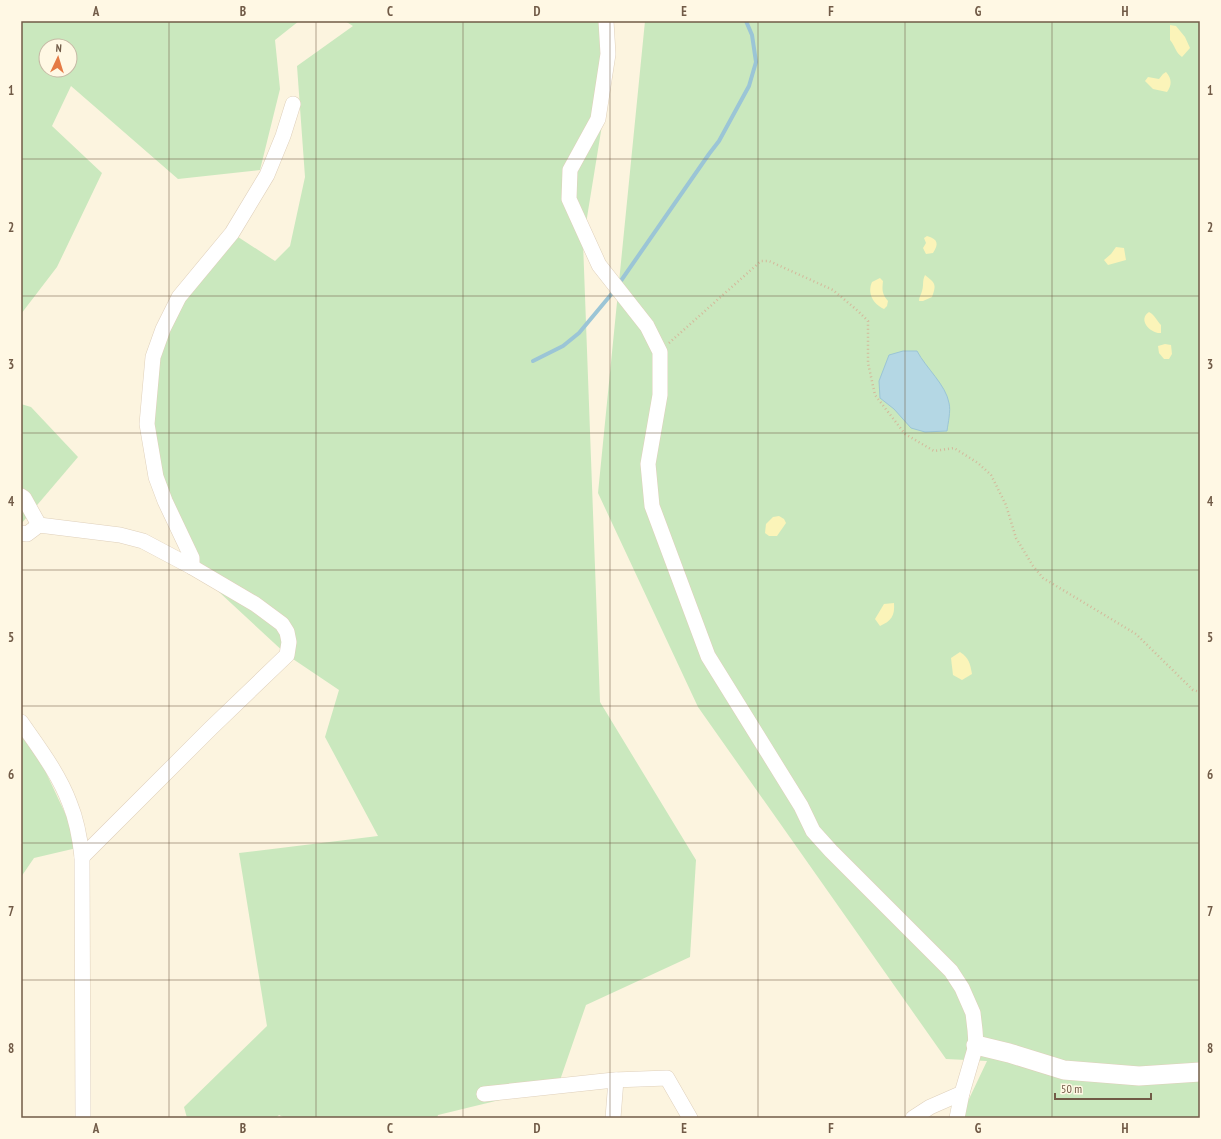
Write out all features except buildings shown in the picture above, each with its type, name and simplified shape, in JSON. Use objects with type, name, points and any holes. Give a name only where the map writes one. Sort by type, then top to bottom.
[{"type":"street","points":[[606,21],[608,54],[598,119],[570,170],[569,200],[599,265],[647,326],[660,352],[660,395],[648,464],[652,506],[708,656],[801,806],[813,831],[872,893],[951,971],[962,988],[973,1012],[976,1030],[976,1045],[962,1093],[957,1118]]},
{"type":"street","points":[[192,567],[192,558],[165,501],[156,478],[147,424],[153,357],[163,328],[179,297],[232,233],[267,175],[283,136],[293,104]]},
{"type":"street","points":[[21,496],[24,498],[39,525]]},
{"type":"street","points":[[21,533],[27,534],[39,525],[120,535],[143,541],[192,567],[255,604],[282,624],[287,632],[289,642],[287,655],[210,728],[82,857]]},
{"type":"street","points":[[21,722],[55,773],[70,803],[80,836],[82,857],[83,1118]]},
{"type":"street","points":[[976,1045],[1064,1070],[1139,1076],[1200,1072]]},
{"type":"street","points":[[484,1094],[616,1080],[667,1078],[690,1118]]},
{"type":"street","points":[[613,1118],[616,1080]]},
{"type":"street","points":[[913,1118],[930,1107],[962,1093]]},
{"type":"path","points":[[660,352],[761,261],[770,261],[833,290],[858,311],[868,322],[868,363],[875,395],[905,434],[934,451],[954,448],[978,463],[991,475],[1006,505],[1011,526],[1016,538],[1033,566],[1043,578],[1136,634],[1193,690],[1200,692]]},
{"type":"green space","points":[[21,21],[299,21],[275,40],[280,89],[260,170],[178,179],[71,86],[52,126],[102,173],[57,267],[21,314]]},
{"type":"green space","points":[[345,21],[606,21],[609,82],[583,242],[600,702],[696,860],[690,957],[586,1005],[558,1086],[438,1115],[437,1118],[285,1118],[279,1115],[276,1118],[187,1118],[184,1107],[267,1026],[239,853],[378,836],[325,737],[339,690],[287,655],[192,567],[149,436],[163,329],[232,233],[275,261],[290,246],[305,177],[297,66],[353,26]]},
{"type":"green space","points":[[645,21],[1200,21],[1200,1118],[960,1118],[987,1061],[946,1059],[698,707],[598,493]]},
{"type":"green space","points":[[21,404],[31,407],[78,457],[21,524]]},
{"type":"green space","points":[[21,723],[26,730],[81,847],[34,858],[21,877]]},
{"type":"sand","points":[[1170,25],[1176,26],[1185,37],[1190,48],[1182,57],[1170,40]]},
{"type":"sand","points":[[1166,72],[1171,82],[1167,92],[1153,89],[1145,81],[1148,77],[1159,79]]},
{"type":"sand","points":[[927,236],[935,240],[937,244],[933,253],[926,254],[923,248],[926,243],[924,238]]},
{"type":"sand","points":[[1116,247],[1124,248],[1126,260],[1108,265],[1104,260]]},
{"type":"sand","points":[[925,275],[933,282],[935,286],[932,297],[919,301],[923,289]]},
{"type":"sand","points":[[880,278],[883,281],[884,294],[888,301],[887,306],[884,309],[874,301],[870,290],[872,282]]},
{"type":"sand","points":[[1149,312],[1161,325],[1161,333],[1153,331],[1147,326],[1144,319]]},
{"type":"sand","points":[[1165,344],[1171,345],[1172,354],[1169,359],[1164,359],[1159,353],[1158,346]]},
{"type":"sand","points":[[779,516],[784,519],[786,523],[777,536],[769,536],[765,533],[766,524],[773,517]]},
{"type":"sand","points":[[894,603],[892,618],[880,626],[875,619],[884,604]]},
{"type":"sand","points":[[960,652],[969,661],[972,674],[962,680],[953,675],[951,658]]},
{"type":"water","points":[[903,351],[917,351],[944,390],[950,406],[947,431],[925,432],[911,428],[894,409],[880,398],[879,381],[889,355]]},
{"type":"waterway","points":[[618,285],[719,141],[749,86],[756,62],[752,35],[746,21]]},
{"type":"waterway","points":[[533,361],[563,346],[579,333],[614,291]]}]
